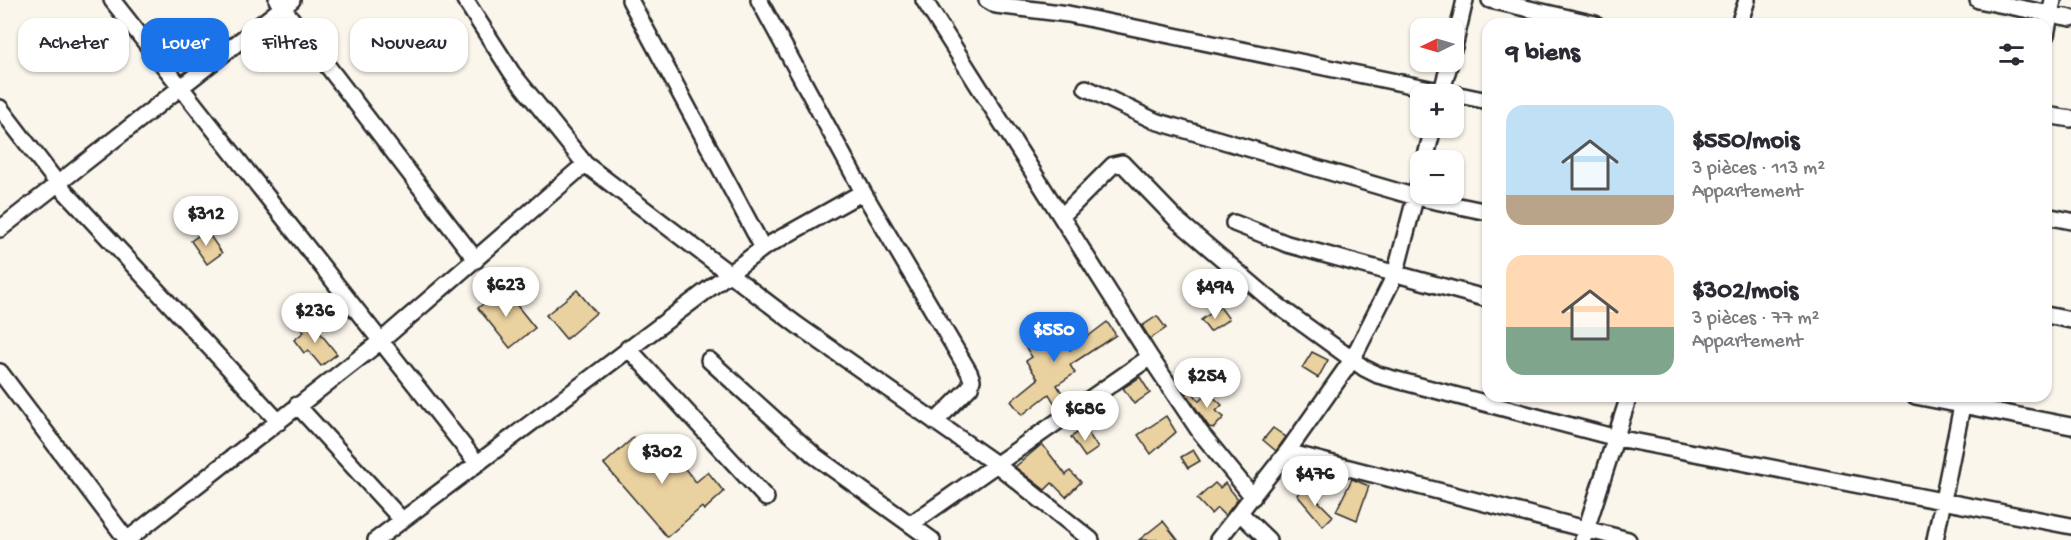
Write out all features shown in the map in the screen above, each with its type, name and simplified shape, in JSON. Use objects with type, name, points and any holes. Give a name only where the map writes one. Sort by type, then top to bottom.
[{"type":"street","points":[[112,0],[477,464]]},
{"type":"street","points":[[465,0],[513,73],[585,164],[729,274],[996,464],[1091,540]]},
{"type":"street","points":[[630,0],[763,248]]},
{"type":"street","points":[[759,0],[863,192],[972,380],[970,387],[935,422]]},
{"type":"street","points":[[924,0],[1150,357],[1200,432],[1253,497]]},
{"type":"street","points":[[987,0],[996,5],[1069,7],[1410,86]]},
{"type":"street","points":[[1461,18],[1465,0]]},
{"type":"street","points":[[1490,0],[1569,18]]},
{"type":"street","points":[[1741,18],[1747,0]]},
{"type":"street","points":[[1978,0],[2052,7],[2071,18]]},
{"type":"street","points":[[0,229],[180,88],[284,2],[476,260]]},
{"type":"street","points":[[1086,88],[1155,121],[1410,195]]},
{"type":"street","points":[[1464,97],[1482,100]]},
{"type":"street","points":[[0,108],[58,184],[279,422]]},
{"type":"street","points":[[2052,116],[2071,120]]},
{"type":"street","points":[[1062,216],[1113,165],[1122,163],[1178,221],[1273,302],[1352,360],[1378,375],[1617,438],[1942,503],[2071,526]]},
{"type":"street","points":[[0,372],[127,540],[381,341],[585,164]]},
{"type":"street","points":[[376,540],[763,248],[863,192]]},
{"type":"street","points":[[1218,540],[1241,514],[1352,360],[1395,275],[1414,204]]},
{"type":"street","points":[[1450,204],[1482,211]]},
{"type":"street","points":[[2052,217],[2071,221]]},
{"type":"street","points":[[1234,223],[1287,244],[1482,297]]},
{"type":"street","points":[[2052,316],[2071,320]]},
{"type":"street","points":[[628,348],[766,498]]},
{"type":"street","points":[[911,524],[1150,357]]},
{"type":"street","points":[[709,360],[815,456],[932,540]]},
{"type":"street","points":[[1584,535],[1627,402]]},
{"type":"street","points":[[1935,540],[1962,402]]},
{"type":"street","points":[[1966,402],[2071,426]]},
{"type":"street","points":[[297,405],[402,520]]},
{"type":"street","points":[[1287,452],[1584,535],[1628,540]]},
{"type":"street","points":[[1241,514],[1268,540]]},
{"type":"building","points":[[206,230],[222,253],[207,264],[191,241]]},
{"type":"building","points":[[503,288],[535,328],[510,348],[478,308]]},
{"type":"building","points":[[577,290],[596,313],[566,339],[546,315]]},
{"type":"building","points":[[1220,307],[1229,319],[1210,332],[1201,320]]},
{"type":"building","points":[[1157,316],[1166,328],[1150,339],[1142,326]]},
{"type":"building","points":[[309,319],[337,354],[321,366],[308,350],[304,353],[294,340],[304,332],[300,327]]},
{"type":"building","points":[[1047,322],[1058,339],[1061,337],[1070,350],[1107,322],[1116,335],[1070,365],[1075,373],[1057,385],[1065,398],[1055,404],[1049,394],[1022,415],[1011,401],[1038,379],[1026,361],[1032,357],[1021,340]]},
{"type":"building","points":[[1312,352],[1328,360],[1318,378],[1302,368]]},
{"type":"building","points":[[1140,377],[1150,393],[1134,404],[1123,388]]},
{"type":"building","points":[[1191,390],[1199,401],[1208,392],[1222,405],[1216,411],[1224,417],[1214,428],[1209,427],[1186,394]]},
{"type":"building","points":[[1166,416],[1176,432],[1151,454],[1138,435]]},
{"type":"building","points":[[1085,428],[1098,448],[1085,457],[1071,437]]},
{"type":"building","points":[[1273,428],[1286,437],[1276,451],[1263,440]]},
{"type":"building","points":[[634,437],[651,457],[665,445],[696,482],[708,472],[724,492],[704,510],[702,507],[667,537],[604,464]]},
{"type":"building","points":[[1042,444],[1066,475],[1070,471],[1081,482],[1066,497],[1052,483],[1045,490],[1015,467]]},
{"type":"building","points":[[1193,450],[1200,461],[1188,468],[1181,457]]},
{"type":"building","points":[[1352,479],[1369,486],[1357,520],[1336,511]]},
{"type":"building","points":[[1215,483],[1220,488],[1225,483],[1238,499],[1225,516],[1217,508],[1211,514],[1197,499]]},
{"type":"building","points":[[1304,487],[1333,516],[1323,526],[1297,495]]},
{"type":"building","points":[[1163,521],[1178,540],[1139,540]]}]
